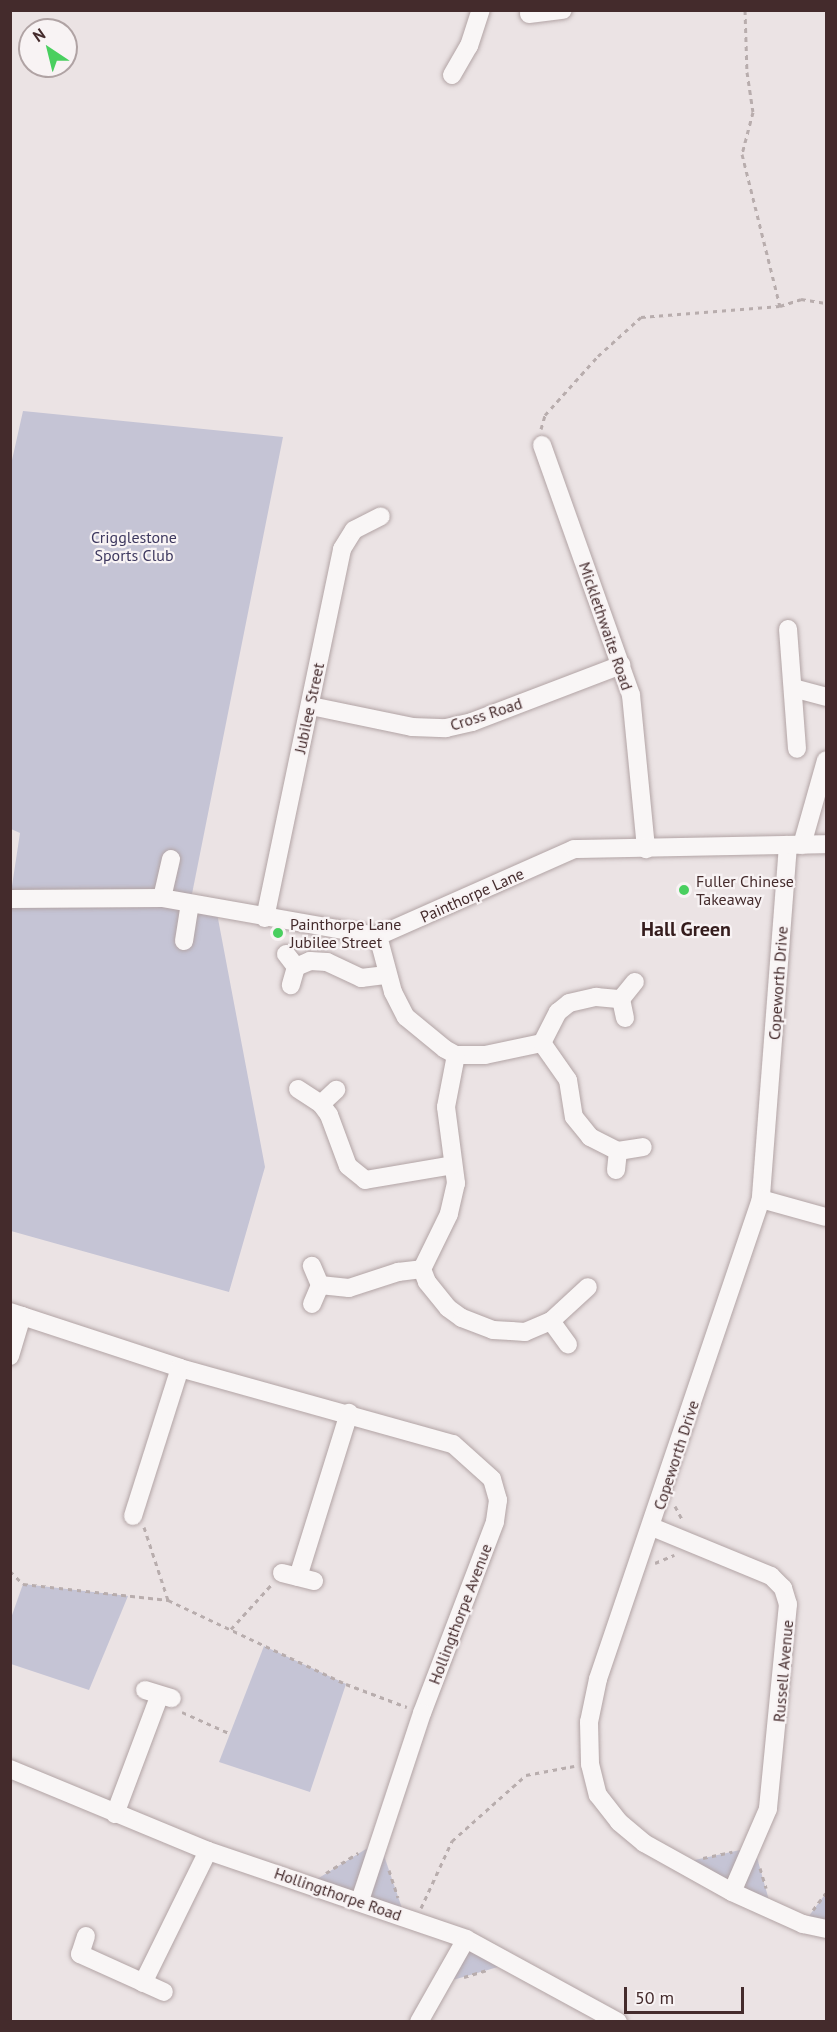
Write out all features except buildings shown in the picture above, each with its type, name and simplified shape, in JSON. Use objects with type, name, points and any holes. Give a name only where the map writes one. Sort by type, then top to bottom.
[{"type":"street","points":[[452,75],[468,46],[481,10]]},
{"type":"street","points":[[529,14],[563,10]]},
{"type":"street","name":"Micklethwaite Road","points":[[542,446],[631,695],[646,849]]},
{"type":"street","name":"Jubilee Street","points":[[265,918],[342,549],[354,530],[381,516]]},
{"type":"street","points":[[788,629],[797,749]]},
{"type":"street","name":"Cross Road","points":[[310,706],[412,727],[446,728],[472,722],[621,665]]},
{"type":"street","points":[[793,687],[826,698]]},
{"type":"street","name":"Copeworth Drive","points":[[826,760],[795,845],[761,1199],[652,1527],[598,1679],[589,1722],[590,1764],[598,1795],[619,1822],[644,1843],[732,1892],[803,1923],[826,1929]]},
{"type":"street","name":"Painthorpe Lane","points":[[378,936],[574,849],[826,844]]},
{"type":"street","points":[[162,898],[171,859]]},
{"type":"street","points":[[10,899],[162,898],[190,905],[378,936],[387,975],[406,1017],[456,1055],[485,1055],[542,1043]]},
{"type":"street","points":[[184,941],[190,905]]},
{"type":"street","points":[[291,985],[291,960],[327,962],[361,978],[387,975]]},
{"type":"street","points":[[621,999],[635,982]]},
{"type":"street","points":[[542,1043],[558,1012],[568,1004],[596,997],[621,999]]},
{"type":"street","points":[[621,999],[625,1018]]},
{"type":"street","points":[[542,1043],[568,1080],[573,1117],[590,1137],[618,1151],[643,1147]]},
{"type":"street","points":[[422,1269],[449,1214],[456,1183],[446,1107],[456,1055]]},
{"type":"street","points":[[297,1089],[321,1104],[335,1128],[348,1166],[365,1180],[453,1165]]},
{"type":"street","points":[[321,1104],[336,1090]]},
{"type":"street","points":[[616,1170],[618,1151]]},
{"type":"street","points":[[761,1199],[826,1217]]},
{"type":"street","points":[[312,1266],[320,1285],[312,1304]]},
{"type":"street","points":[[320,1285],[349,1288],[398,1272],[422,1269]]},
{"type":"street","points":[[422,1269],[448,1308],[477,1325],[525,1332],[551,1321],[588,1287]]},
{"type":"street","points":[[10,1356],[16,1314]]},
{"type":"street","name":"Hollingthorpe Avenue","points":[[16,1314],[180,1368],[349,1413],[453,1444],[492,1479],[498,1500],[495,1522],[422,1713],[360,1901]]},
{"type":"street","points":[[551,1321],[568,1344]]},
{"type":"street","points":[[132,1520],[180,1368]]},
{"type":"street","points":[[298,1577],[349,1413]]},
{"type":"street","name":"Russell Avenue","points":[[652,1527],[771,1576],[783,1588],[788,1604],[768,1809],[732,1892]]},
{"type":"street","points":[[116,1814],[159,1695]]},
{"type":"street","name":"Hollingthorpe Road","points":[[10,1769],[208,1851],[466,1939],[617,2021]]},
{"type":"street","points":[[143,1983],[208,1851]]},
{"type":"street","points":[[86,1936],[80,1954],[164,1992]]},
{"type":"street","points":[[419,2022],[466,1939]]},
{"type":"path","points":[[745,10],[747,72],[753,112],[742,154],[780,306]]},
{"type":"path","points":[[542,446],[545,415],[634,321],[641,317],[780,306],[801,299],[826,303]]},
{"type":"path","points":[[132,1520],[168,1600]]},
{"type":"path","points":[[10,1570],[23,1584],[168,1600],[346,1684],[422,1713]]},
{"type":"path","points":[[231,1629],[298,1577]]},
{"type":"path","points":[[159,1695],[175,1709],[230,1733]]},
{"type":"path","points":[[415,1920],[452,1841],[526,1775],[590,1764]]},
{"type":"path","points":[[440,1984],[512,1963]]},
{"type":"green space","name":"Crigglestone Sports Club","points":[[23,411],[283,437],[190,904],[216,908],[265,1167],[229,1292],[11,1231],[10,899],[20,833],[11,829],[10,469]]},
{"type":"green space","points":[[23,1584],[128,1596],[89,1690],[11,1664],[11,1618]]},
{"type":"green space","points":[[264,1646],[346,1684],[310,1792],[219,1762]]},
{"type":"green space","points":[[379,1841],[405,1917],[309,1884]]},
{"type":"green space","points":[[754,1847],[772,1911],[681,1863]]},
{"type":"green space","points":[[826,1893],[826,1929],[803,1924]]},
{"type":"green space","points":[[466,1939],[512,1963],[439,1984]]},
{"type":"place","name":"Fuller Chinese Takeaway","points":[[684,890]]},
{"type":"place","name":"Painthorpe Lane Jubilee Street","points":[[278,933]]},
{"type":"district","name":"Hall Green","points":[[686,929]]}]
